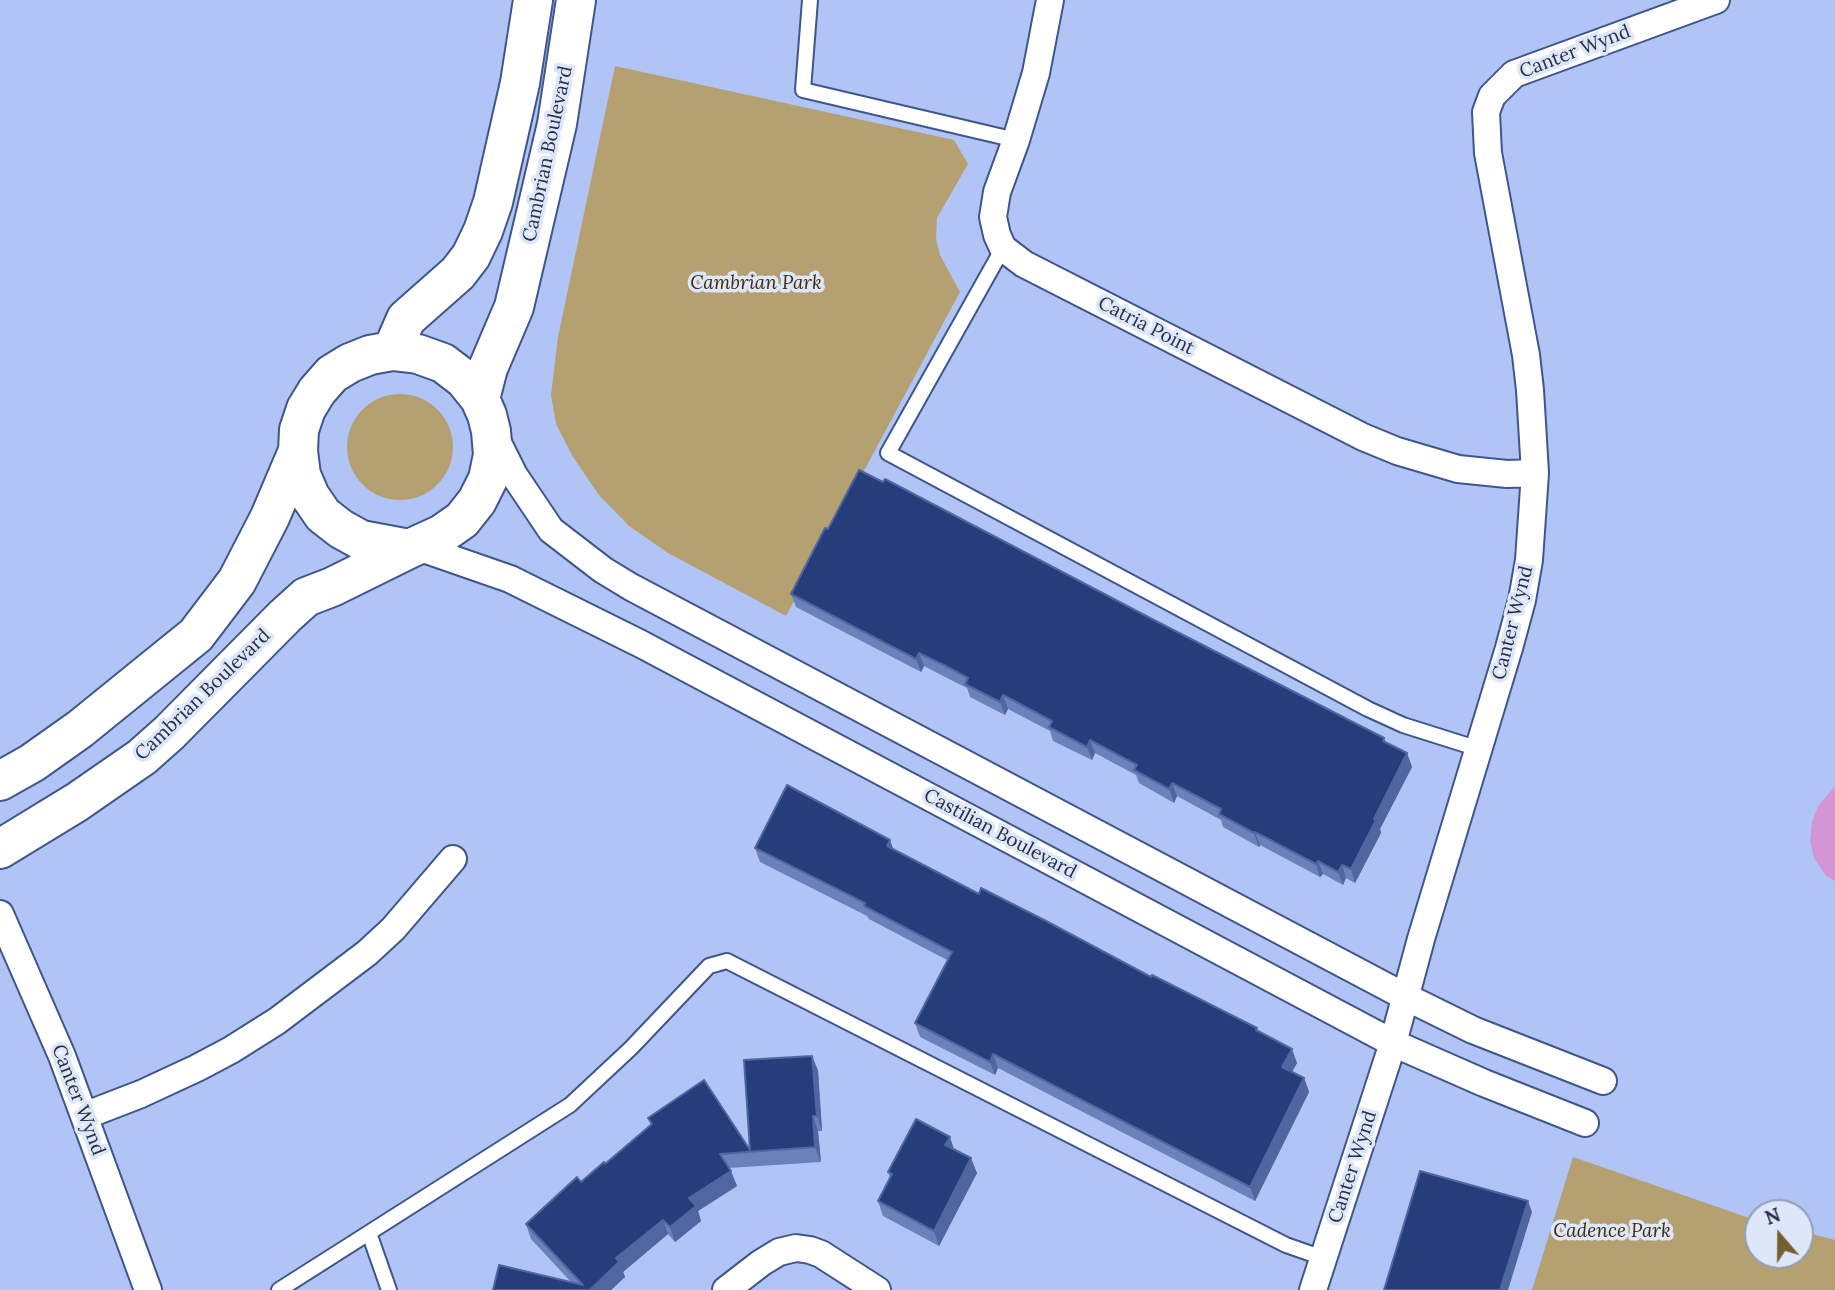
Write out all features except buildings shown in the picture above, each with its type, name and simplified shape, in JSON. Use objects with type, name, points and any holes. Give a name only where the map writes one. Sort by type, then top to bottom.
[{"type":"street","points":[[392,351],[406,319],[458,274],[471,256],[482,231],[492,202],[520,83],[533,0]]},
{"type":"street","name":"Cambrian Boulevard","points":[[486,415],[488,368],[514,307],[557,124],[576,0]]},
{"type":"street","points":[[1003,248],[993,217],[997,192],[1036,73],[1050,0]]},
{"type":"street","name":"Canter Wynd","points":[[1313,1290],[1393,1042],[1404,996],[1522,600],[1529,560],[1535,473],[1533,421],[1526,355],[1487,141],[1486,112],[1492,96],[1514,74],[1716,0]]},
{"type":"street","name":"Catria Point","points":[[1003,248],[1024,264],[1363,437],[1397,451],[1458,469],[1507,474],[1535,473]]},
{"type":"street","points":[[486,415],[493,455],[488,479],[477,501],[462,520],[442,534],[412,548],[361,540],[341,529],[323,514],[310,496],[301,475],[299,430],[306,409],[317,390],[332,374],[370,355],[392,351],[418,354],[443,363],[464,379],[486,415],[514,475],[551,530],[603,570],[1404,996],[1473,1030],[1602,1081]]},
{"type":"street","points":[[0,781],[32,763],[80,729],[195,635],[237,581],[270,517],[298,452]]},
{"type":"street","name":"Cambrian Boulevard","points":[[0,849],[77,802],[142,757],[306,597],[412,548]]},
{"type":"street","name":"Castilian Boulevard","points":[[412,548],[510,579],[641,644],[1393,1042],[1484,1083],[1585,1123]]},
{"type":"street","points":[[84,1116],[198,1068],[253,1037],[288,1013],[368,953],[393,929],[453,859]]},
{"type":"street","name":"Canter Wynd","points":[[0,914],[62,1056],[148,1290]]},
{"type":"street","points":[[726,1290],[769,1257],[796,1248],[821,1254],[877,1290]]},
{"type":"lane","points":[[810,0],[803,90],[1016,140]]},
{"type":"lane","points":[[1003,248],[888,453],[1368,709],[1403,725],[1479,749]]},
{"type":"lane","points":[[279,1290],[570,1105],[631,1048],[709,966],[727,961],[1286,1245],[1323,1258]]},
{"type":"lane","points":[[369,1233],[389,1290]]},
{"type":"green space","name":"Cambrian Park","points":[[615,66],[954,140],[968,164],[937,218],[936,239],[940,255],[960,292],[786,616],[668,553],[629,526],[599,495],[573,457],[556,424],[551,395],[558,337]]},
{"type":"green space","points":[[400,394],[420,398],[437,410],[449,427],[453,447],[449,467],[437,484],[420,496],[400,500],[380,496],[363,484],[351,467],[347,447],[351,427],[363,410],[380,398]]},
{"type":"green space","name":"Cadence Park","points":[[1573,1157],[1744,1216],[1744,1269],[1814,1269],[1814,1235],[1835,1240],[1835,1290],[1532,1290]]},
{"type":"shaded area","points":[[1835,786],[1835,881],[1826,876],[1814,858],[1810,841],[1812,822],[1818,806]]}]
